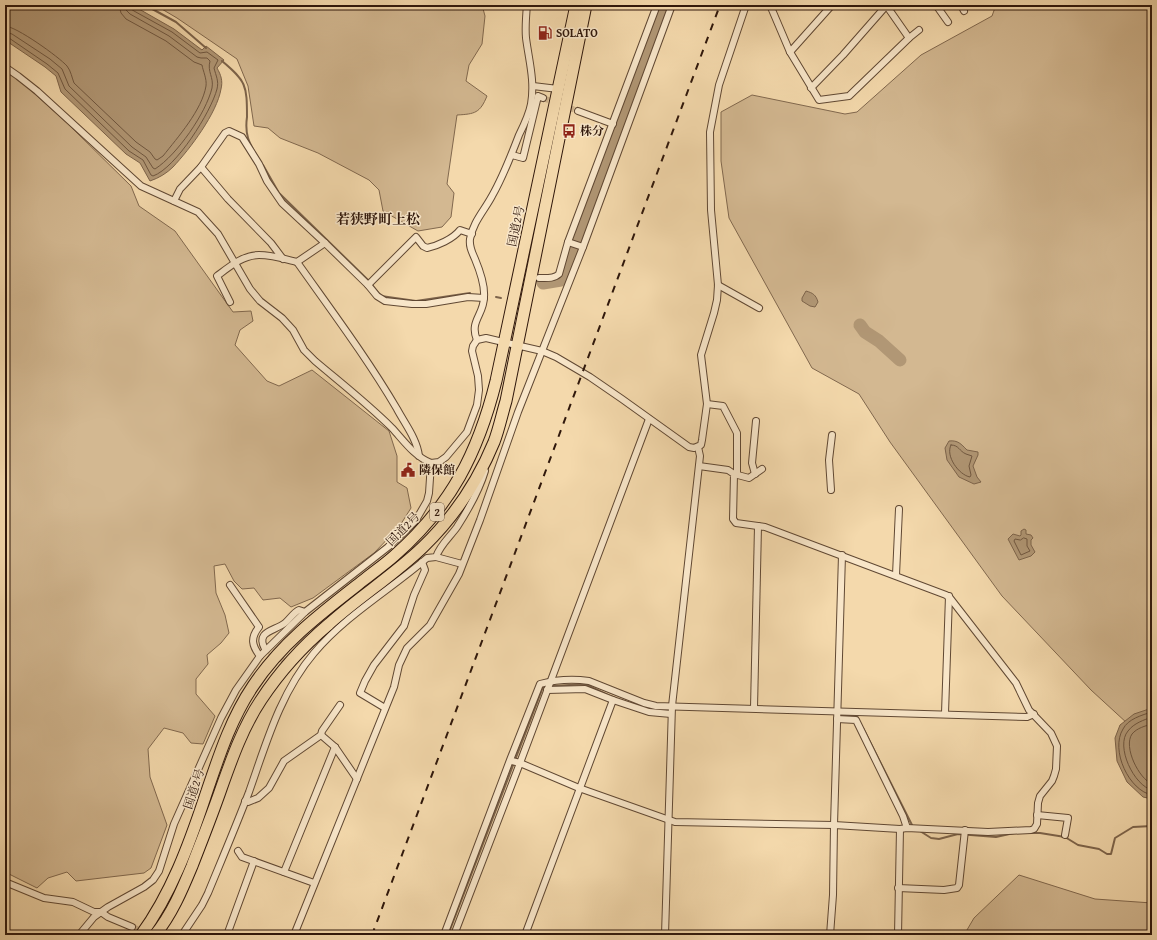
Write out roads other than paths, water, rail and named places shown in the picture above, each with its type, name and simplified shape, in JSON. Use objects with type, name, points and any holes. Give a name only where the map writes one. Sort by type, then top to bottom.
[{"type":"highway","name":"国道2号","points":[[141,935],[161,905],[177,872],[205,798],[223,742],[241,705],[253,686],[274,657],[297,635],[318,616],[393,557],[421,531],[443,505],[468,463],[488,413],[505,342],[576,5]]},
{"type":"highway","name":"国道2号","points":[[155,935],[172,911],[182,891],[207,829],[236,749],[261,700],[285,668],[329,624],[386,579],[442,528],[470,489],[488,456],[495,440],[504,407],[518,345],[586,5]]},
{"type":"street","points":[[477,340],[474,333],[474,328],[482,308],[484,298],[483,286],[479,271],[470,250],[472,234],[476,220],[492,196],[512,155],[531,105],[533,86],[532,72],[526,37],[528,5]]},
{"type":"street","points":[[539,278],[551,278],[560,274],[569,242],[657,5]]},
{"type":"street","points":[[294,935],[394,687],[402,657],[407,648],[430,625],[459,574],[518,412],[582,247],[672,5]]},
{"type":"street","points":[[665,935],[672,706],[699,466],[700,456],[698,447],[702,440],[707,404],[700,355],[714,313],[718,285],[711,210],[710,132],[719,85],[746,5]]},
{"type":"street","points":[[778,5],[771,8],[790,52],[819,100],[849,96],[919,30]]},
{"type":"street","points":[[790,52],[832,5]]},
{"type":"street","points":[[811,88],[843,55],[886,5],[909,38]]},
{"type":"street","points":[[936,5],[948,22]]},
{"type":"street","points":[[5,67],[37,91],[141,186],[198,212],[209,222],[218,234],[250,289],[260,301],[282,318],[293,330],[304,350],[392,428],[410,449],[431,463],[439,462],[446,457],[467,432],[477,405],[479,390],[479,383],[472,351],[473,346],[477,340],[486,338],[542,351],[556,357],[590,377],[689,447],[698,447]]},
{"type":"street","points":[[533,86],[558,89]]},
{"type":"street","points":[[512,155],[523,158],[538,96],[543,98]]},
{"type":"street","points":[[578,111],[613,124]]},
{"type":"street","points":[[174,201],[180,189],[201,167],[225,133],[229,131],[242,137],[259,164],[270,186],[282,203],[370,283],[377,296],[385,300],[412,304],[426,304],[468,297],[484,298]]},
{"type":"street","points":[[201,167],[283,259]]},
{"type":"street","points":[[370,283],[416,238],[423,246],[427,248],[443,242],[457,234],[460,230],[472,234]]},
{"type":"street","points":[[569,242],[582,247]]},
{"type":"street","points":[[297,262],[325,243]]},
{"type":"street","points":[[230,302],[217,276],[235,263],[251,256],[259,255],[297,262],[377,377],[413,438],[419,456]]},
{"type":"street","points":[[718,285],[759,308]]},
{"type":"street","points":[[516,762],[579,788],[675,822],[904,828],[965,833],[1031,830],[1037,824],[1038,803],[1040,796],[1052,781],[1056,769],[1057,746],[1051,734],[1029,710],[1016,683],[949,596],[792,537],[758,526],[733,522],[737,433],[734,424],[723,406],[707,404]]},
{"type":"street","points":[[454,935],[516,762],[547,690],[649,419]]},
{"type":"street","points":[[755,474],[752,463],[756,421]]},
{"type":"street","points":[[831,490],[829,460],[832,435]]},
{"type":"street","points":[[436,557],[438,550],[456,527],[473,499],[485,473],[488,456]]},
{"type":"street","points":[[79,935],[86,925],[101,912],[144,887],[153,880],[159,871],[174,824],[221,718],[236,690],[260,656],[305,612],[388,548],[416,520],[427,501],[431,463]]},
{"type":"street","points":[[699,466],[728,470],[735,474],[749,478],[762,469]]},
{"type":"street","points":[[896,575],[899,509]]},
{"type":"street","points":[[754,708],[758,526]]},
{"type":"street","points":[[830,935],[833,895],[842,556]]},
{"type":"street","points":[[182,935],[202,905],[208,893],[278,713],[286,694],[302,669],[327,638],[340,626],[427,558],[436,557],[462,564]]},
{"type":"street","points":[[385,708],[360,693],[364,681],[374,665],[404,626],[414,595],[425,570],[422,562]]},
{"type":"street","points":[[230,585],[259,627],[254,632],[252,639],[253,646],[260,656]]},
{"type":"street","points":[[945,713],[949,596]]},
{"type":"street","points":[[265,649],[262,644],[262,638],[265,633],[281,626],[299,610],[305,612]]},
{"type":"street","points":[[294,667],[302,669]]},
{"type":"street","points":[[444,935],[540,684],[582,680],[656,706],[945,713],[1027,717],[1034,714]]},
{"type":"street","points":[[547,690],[585,689],[649,712],[672,714]]},
{"type":"street","points":[[524,935],[613,700]]},
{"type":"street","points":[[245,801],[248,802],[258,798],[269,788],[284,761],[321,735],[322,731],[340,705]]},
{"type":"street","points":[[837,719],[856,720],[903,816],[904,828],[898,888],[898,935]]},
{"type":"street","points":[[321,735],[335,748],[357,779]]},
{"type":"street","points":[[284,872],[335,748]]},
{"type":"street","points":[[1037,815],[1068,818],[1065,835]]},
{"type":"street","points":[[898,888],[944,890],[957,888],[959,885],[965,833]]},
{"type":"street","points":[[238,851],[242,856],[314,883]]},
{"type":"street","points":[[227,935],[254,861]]},
{"type":"street","points":[[5,882],[44,898],[73,902],[94,912],[101,912],[108,917],[132,927]]},
{"type":"water","points":[[5,5],[132,5],[174,29],[202,50],[206,46],[224,60],[217,68],[221,76],[222,83],[218,99],[209,119],[195,141],[173,167],[150,181],[140,163],[126,154],[61,92],[56,76],[5,40]]},
{"type":"water","points":[[806,291],[815,296],[818,302],[815,307],[802,301]]},
{"type":"water","points":[[949,441],[961,444],[967,450],[978,452],[973,466],[977,477],[981,482],[974,484],[959,477],[947,460],[945,448]]},
{"type":"water","points":[[1024,529],[1026,530],[1026,534],[1031,535],[1033,538],[1031,540],[1031,545],[1035,552],[1031,556],[1019,560],[1008,539],[1013,534],[1020,536],[1021,531]]},
{"type":"water","points":[[1152,708],[1152,799],[1143,797],[1127,782],[1117,761],[1115,738],[1120,725],[1134,714]]},
{"type":"waterway","points":[[145,5],[176,22],[206,48]]},
{"type":"waterway","points":[[543,283],[561,280],[664,5]]},
{"type":"waterway","points":[[222,61],[244,84],[247,135],[258,158]]},
{"type":"waterway","points":[[263,165],[279,193],[368,280],[381,296],[416,301],[470,293]]},
{"type":"waterway","points":[[496,297],[501,298]]},
{"type":"waterway","points":[[860,325],[865,332],[879,341],[900,360]]},
{"type":"waterway","points":[[553,686],[585,684],[612,697]]},
{"type":"waterway","points":[[448,935],[543,687],[545,687]]},
{"type":"waterway","points":[[632,703],[653,708]]},
{"type":"waterway","points":[[657,709],[668,711]]},
{"type":"waterway","points":[[841,716],[857,716],[859,721]]},
{"type":"waterway","points":[[863,728],[912,825]]},
{"type":"waterway","points":[[1027,833],[1040,833],[1065,837],[1078,845],[1099,849],[1107,854],[1111,854],[1115,838],[1133,827],[1152,826]]},
{"type":"waterway","points":[[920,831],[931,838],[939,839],[958,834],[996,837],[1014,833]]},
{"type":"tunnel","points":[[543,98],[578,111]]},
{"type":"tunnel","points":[[265,649],[294,667]]},
{"type":"tunnel","points":[[132,927],[154,935]]},
{"type":"railway","points":[[372,935],[720,5]]},
{"type":"place","name":"SOLATO","points":[[545,33]]},
{"type":"place","name":"株分","points":[[569,131]]},
{"type":"place","name":"隣保館","points":[[408,470]]},
{"type":"district","name":"若狭野町上松","points":[[378,219]]}]
